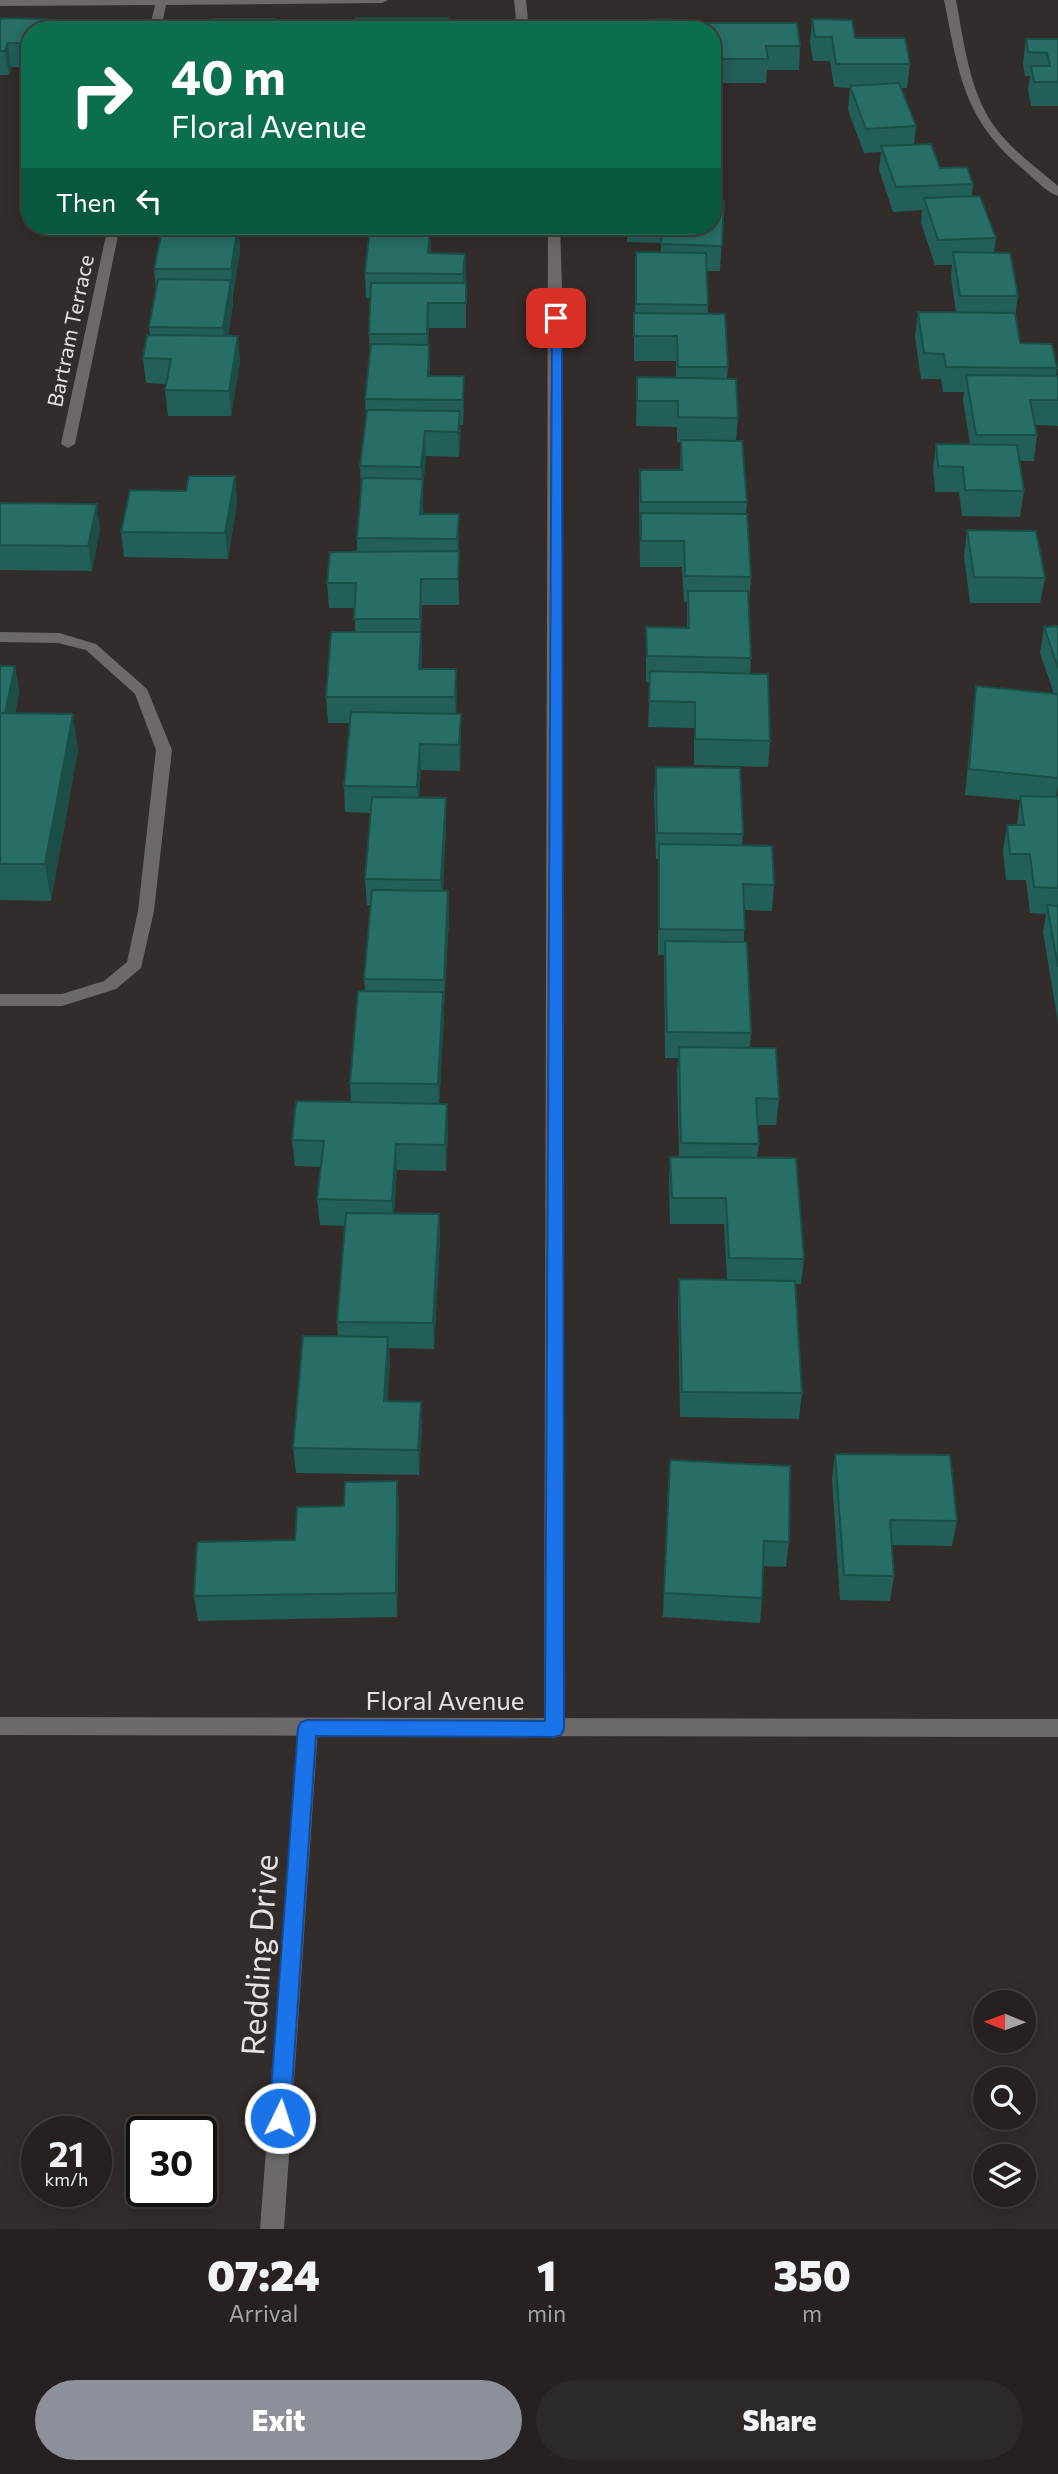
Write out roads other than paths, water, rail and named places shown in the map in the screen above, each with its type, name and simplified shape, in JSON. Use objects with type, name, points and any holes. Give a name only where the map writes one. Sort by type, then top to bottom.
[{"type":"street","points":[[0,3],[382,0]]},
{"type":"street","points":[[520,0],[522,21]]},
{"type":"street","points":[[950,0],[970,86],[986,124],[1058,192]]},
{"type":"street","points":[[157,21],[161,2]]},
{"type":"street","name":"Bartram Terrace","points":[[68,444],[112,235]]},
{"type":"street","points":[[554,235],[554,1729]]},
{"type":"street","points":[[0,637],[59,638],[91,647],[142,692],[164,750],[146,911],[135,964],[110,985],[62,1000],[0,1000]]},
{"type":"street","name":"Floral Avenue","points":[[0,1726],[1058,1728]]},
{"type":"street","name":"Redding Drive","points":[[272,2229],[307,1728]]}]
